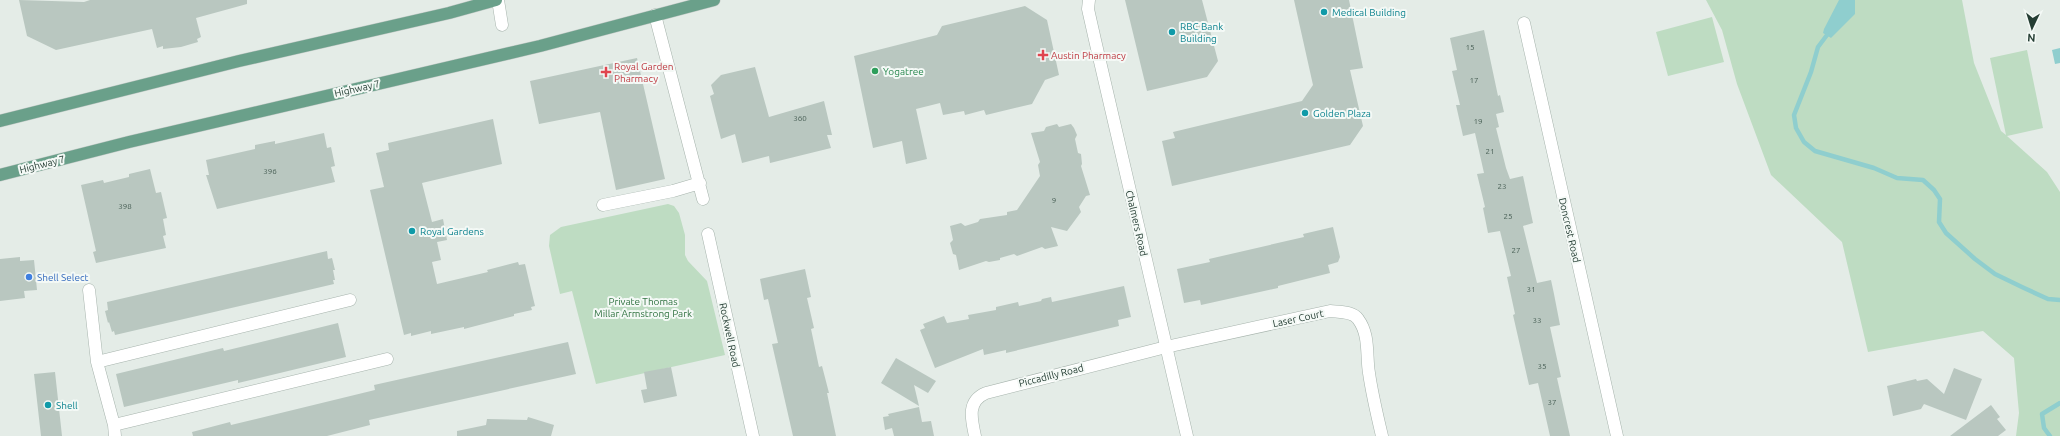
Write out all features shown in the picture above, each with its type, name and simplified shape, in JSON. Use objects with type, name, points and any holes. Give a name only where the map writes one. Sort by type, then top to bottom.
[{"type":"main road","points":[[0,121],[479,2],[497,0]]},
{"type":"main road","name":"Highway 7","points":[[0,175],[136,140],[540,46],[714,0]]},
{"type":"street","points":[[497,0],[502,25]]},
{"type":"street","name":"Chalmers Road","points":[[1087,3],[1187,436]]},
{"type":"street","points":[[655,15],[704,199]]},
{"type":"street","name":"Doncrest Road","points":[[1524,23],[1617,436]]},
{"type":"street","points":[[603,205],[673,191],[700,183]]},
{"type":"street","name":"Rockwell Road","points":[[708,234],[753,436]]},
{"type":"street","points":[[89,290],[96,362],[114,430],[388,359]]},
{"type":"street","points":[[96,362],[350,300]]},
{"type":"street","name":"Laser Court","points":[[1166,347],[1330,311],[1347,313],[1358,318],[1365,336],[1368,348],[1368,372],[1382,436]]},
{"type":"street","name":"Piccadilly Road","points":[[974,436],[972,411],[974,400],[979,396],[1016,384],[1166,347]]},
{"type":"green space","points":[[1706,0],[1962,0],[1974,63],[2001,131],[2006,135],[1990,58],[2027,50],[2043,128],[2007,136],[2047,172],[2060,192],[2060,436],[2016,436],[2019,413],[2014,358],[1983,331],[1868,352],[1842,242],[1771,175],[1737,84],[1722,30]]},
{"type":"green space","points":[[1712,17],[1724,62],[1668,76],[1656,32]]},
{"type":"green space","name":"Private Thomas Millar Armstrong Park","points":[[668,204],[674,206],[679,213],[685,235],[685,255],[688,261],[707,281],[725,355],[596,384],[572,291],[560,294],[549,246],[550,235],[561,227]]},
{"type":"water","points":[[1839,0],[1855,0],[1855,14],[1831,38],[1823,33]]},
{"type":"water","points":[[2060,48],[2060,63],[2055,64],[2052,50]]},
{"type":"building","points":[[19,0],[84,2],[90,0],[247,0],[247,4],[196,18],[201,37],[197,39],[198,42],[181,47],[163,49],[163,46],[157,48],[152,29],[56,50],[27,36]]},
{"type":"building","name":"RBC Bank Building","points":[[1125,0],[1202,0],[1218,61],[1207,77],[1147,91]]},
{"type":"building","name":"Golden Plaza","points":[[1294,0],[1349,0],[1363,68],[1350,70],[1363,126],[1350,145],[1172,186],[1162,141],[1175,138],[1173,132],[1302,101],[1313,85]]},
{"type":"building","points":[[1025,6],[1047,20],[1059,75],[1045,80],[1032,104],[986,115],[984,110],[965,115],[964,111],[943,115],[940,103],[916,109],[927,159],[906,164],[902,141],[873,148],[854,56],[937,35],[942,26]]},
{"type":"building","points":[[1484,30],[1498,96],[1500,95],[1504,112],[1496,114],[1499,127],[1496,128],[1506,168],[1510,179],[1523,176],[1533,223],[1523,226],[1537,283],[1551,280],[1554,294],[1560,325],[1550,327],[1561,377],[1557,378],[1570,436],[1550,436],[1538,383],[1529,385],[1513,315],[1515,314],[1507,277],[1511,276],[1500,231],[1488,233],[1483,208],[1485,207],[1477,174],[1484,173],[1475,133],[1463,136],[1456,105],[1460,105],[1452,71],[1457,70],[1450,38]]},
{"type":"building","points":[[637,58],[665,179],[616,190],[600,112],[539,124],[530,81]]},
{"type":"building","points":[[755,67],[769,117],[824,101],[832,135],[827,135],[831,148],[770,163],[769,156],[742,163],[735,134],[721,139],[710,96],[714,94],[711,85],[721,75]]},
{"type":"building","name":"Royal Gardens","points":[[493,119],[502,164],[422,183],[432,222],[443,219],[447,240],[437,242],[441,260],[432,262],[437,284],[488,272],[487,270],[518,262],[519,265],[525,264],[535,306],[531,307],[532,310],[514,314],[514,316],[464,329],[464,327],[431,334],[431,331],[411,336],[411,333],[404,335],[370,190],[384,187],[376,153],[389,150],[388,143]]},
{"type":"building","points":[[1057,124],[1059,127],[1071,124],[1077,135],[1075,139],[1078,153],[1081,154],[1081,166],[1090,195],[1086,196],[1079,207],[1081,212],[1067,231],[1051,227],[1058,246],[1045,249],[1042,247],[1017,256],[1014,254],[1000,258],[1000,260],[989,262],[986,261],[959,270],[956,255],[953,254],[950,243],[953,240],[950,226],[961,223],[965,226],[978,222],[980,219],[1007,215],[1007,212],[1017,210],[1040,176],[1038,165],[1040,162],[1031,133],[1044,131],[1046,127]]},
{"type":"building","points":[[324,133],[327,148],[331,147],[335,166],[331,167],[335,182],[217,209],[206,175],[209,175],[206,160],[255,149],[255,145],[275,141],[275,144]]},
{"type":"building","points":[[150,169],[156,193],[161,192],[167,218],[163,219],[166,235],[163,236],[166,248],[96,263],[93,252],[96,251],[81,185],[103,180],[104,183],[129,177],[129,174]]},
{"type":"building","points":[[1333,227],[1340,257],[1338,262],[1328,265],[1330,273],[1278,286],[1278,288],[1201,305],[1200,300],[1184,303],[1177,269],[1210,262],[1209,259],[1304,237],[1303,234]]},
{"type":"building","points":[[327,251],[328,259],[332,258],[335,270],[333,270],[335,280],[333,280],[334,284],[115,335],[114,331],[112,332],[109,322],[108,323],[105,311],[108,310],[107,302]]},
{"type":"building","points":[[20,257],[20,261],[34,260],[37,290],[24,291],[25,298],[0,301],[0,259]]},
{"type":"building","points":[[805,269],[811,297],[807,298],[814,328],[811,329],[819,367],[822,366],[829,393],[827,393],[836,436],[793,436],[772,344],[778,343],[768,299],[764,300],[760,279]]},
{"type":"building","points":[[1124,286],[1131,317],[1118,320],[1119,326],[1006,353],[1006,350],[984,355],[983,349],[935,368],[920,330],[925,328],[923,324],[944,316],[947,323],[969,319],[968,315],[996,310],[996,307],[1018,302],[1019,306],[1051,297],[1052,302]]},
{"type":"building","points":[[338,323],[346,357],[238,383],[238,380],[124,407],[116,374],[223,348],[224,351]]},
{"type":"building","points":[[568,342],[576,374],[369,420],[370,425],[327,436],[193,436],[192,432],[230,422],[231,425],[375,390],[374,385]]},
{"type":"building","points":[[896,358],[936,381],[928,393],[914,385],[919,406],[881,383]]},
{"type":"building","points":[[671,367],[677,396],[644,403],[641,390],[647,389],[644,372]]},
{"type":"building","points":[[1954,368],[1982,379],[1966,420],[1924,404],[1921,409],[1893,416],[1887,386],[1916,379],[1917,381],[1927,379],[1944,394]]},
{"type":"building","name":"Shell","points":[[55,372],[62,436],[41,436],[34,374]]},
{"type":"building","points":[[1991,405],[2000,417],[1997,419],[2006,430],[1998,436],[1950,436]]},
{"type":"building","points":[[919,407],[922,422],[931,421],[934,436],[894,436],[892,428],[885,430],[883,417],[889,416],[888,414]]},
{"type":"building","points":[[528,417],[554,425],[551,436],[457,436],[457,431],[486,425],[487,419],[527,420]]},
{"type":"waterway","points":[[1827,35],[1818,47],[1811,72],[1794,115],[1796,128],[1804,142],[1815,151],[1874,168],[1897,178],[1923,180],[1934,190],[1940,199],[1939,222],[1946,233],[1975,259],[1995,274],[2024,288],[2048,299],[2060,300]]},
{"type":"waterway","points":[[2050,436],[2044,428],[2042,414],[2060,403]]},
{"type":"place","name":"Medical Building","points":[[1324,12]]},
{"type":"place","name":"RBC Bank Building","points":[[1172,32]]},
{"type":"place","name":"Austin Pharmacy","points":[[1043,55]]},
{"type":"place","name":"Yogatree","points":[[875,71]]},
{"type":"place","name":"Royal Garden Pharmacy","points":[[606,72]]},
{"type":"place","name":"Golden Plaza","points":[[1305,113]]},
{"type":"place","name":"Royal Gardens","points":[[412,231]]},
{"type":"place","name":"Shell Select","points":[[29,277]]},
{"type":"place","name":"Shell","points":[[48,405]]}]
